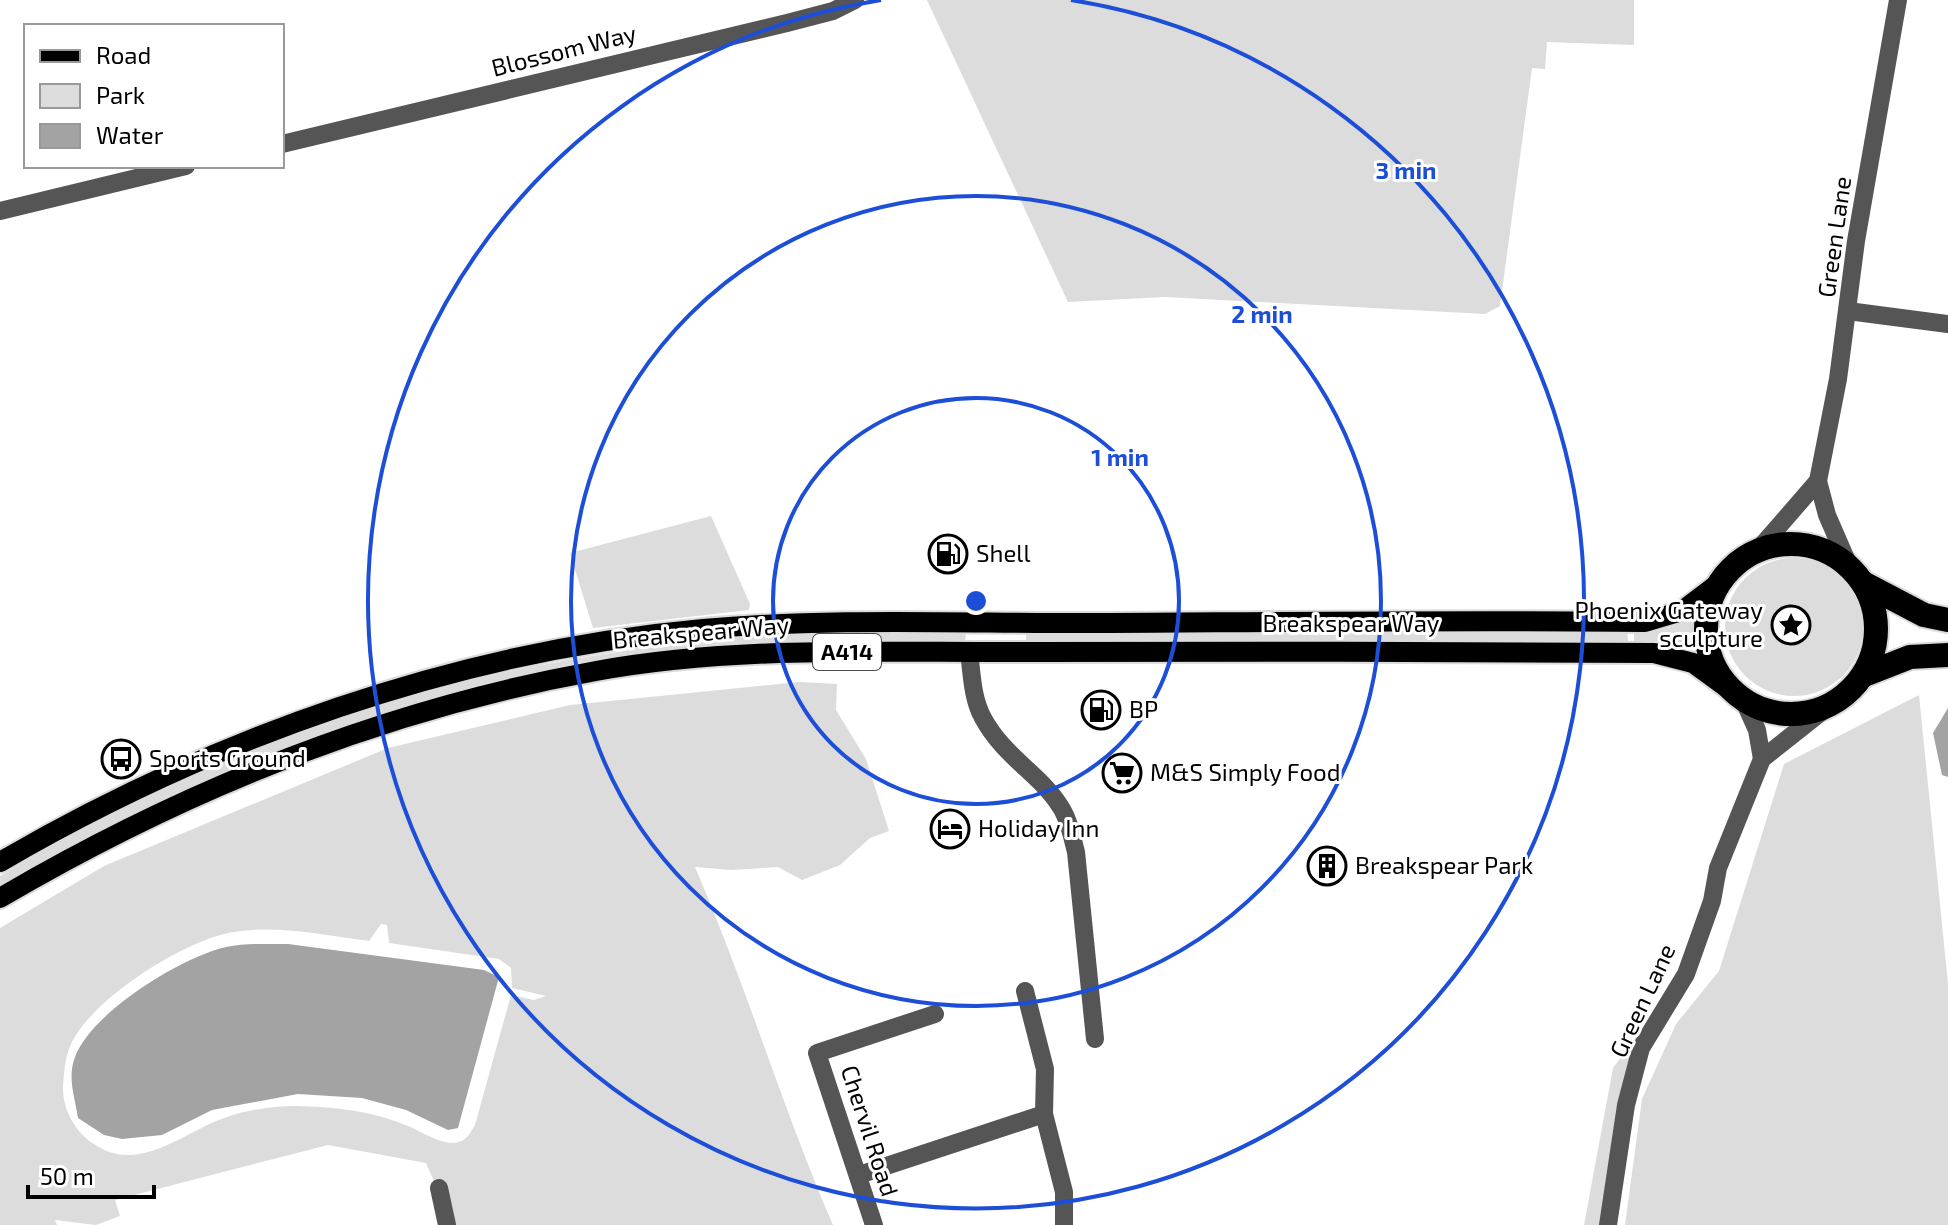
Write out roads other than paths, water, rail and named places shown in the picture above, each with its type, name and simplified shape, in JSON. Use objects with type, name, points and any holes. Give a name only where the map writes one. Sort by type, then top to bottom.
[{"type":"highway","points":[[1856,575],[1871,600],[1876,628],[1872,657],[1864,675],[1849,693],[1829,706],[1801,714],[1771,713],[1737,696],[1716,671],[1706,638],[1709,603],[1719,583],[1736,564],[1758,550],[1782,544],[1807,545],[1830,553],[1856,575],[1924,615],[1948,620]]},
{"type":"highway","points":[[1864,675],[1910,657],[1948,655]]},
{"type":"main road","name":"Breakspear Way","points":[[0,862],[64,825],[157,779],[262,736],[409,687],[590,644],[702,629],[883,620],[1645,622],[1682,611],[1719,583]]},
{"type":"main road","name":"Breakspear Way","points":[[0,898],[82,849],[243,775],[331,741],[508,691],[597,670],[771,653],[1654,653],[1693,663],[1737,696]]},
{"type":"street","name":"Blossom Way","points":[[284,144],[787,23],[833,11],[855,0]]},
{"type":"street","name":"Green Lane","points":[[1856,575],[1827,515],[1818,481],[1898,0]]},
{"type":"street","points":[[0,211],[178,168]]},
{"type":"street","points":[[1848,311],[1948,324]]},
{"type":"street","points":[[1758,550],[1818,481]]},
{"type":"street","points":[[969,652],[975,699],[983,718],[1005,752],[1060,805],[1069,826],[1076,852],[1095,1039]]},
{"type":"street","points":[[1737,696],[1757,730],[1762,759]]},
{"type":"street","name":"Green Lane","points":[[1608,1225],[1626,1105],[1641,1048],[1686,974],[1712,901],[1718,868],[1762,759],[1829,706]]},
{"type":"street","points":[[1025,991],[1045,1069],[1044,1114],[1064,1192],[1064,1225]]},
{"type":"street","name":"Chervil Road","points":[[874,1225],[817,1053],[935,1014]]},
{"type":"street","points":[[859,1175],[1044,1114]]},
{"type":"street","points":[[439,1188],[447,1225]]},
{"type":"water","points":[[1948,708],[1948,777],[1942,775],[1933,733]]},
{"type":"water","points":[[288,944],[484,970],[499,977],[458,1128],[448,1130],[406,1110],[362,1098],[298,1094],[212,1110],[162,1135],[122,1139],[104,1135],[78,1118],[72,1080],[75,1057],[84,1040],[118,1005],[163,975],[207,953],[241,945]]},
{"type":"place","name":"Shell","points":[[948,554]]},
{"type":"place","name":"Phoenix Gateway sculpture","points":[[1791,625]]},
{"type":"place","name":"BP","points":[[1101,710]]},
{"type":"place","name":"Sports Ground","points":[[121,759]]},
{"type":"place","name":"M&S Simply Food","points":[[1122,773]]},
{"type":"place","name":"Holiday Inn","points":[[950,829]]},
{"type":"place","name":"Breakspear Park","points":[[1327,866]]}]
